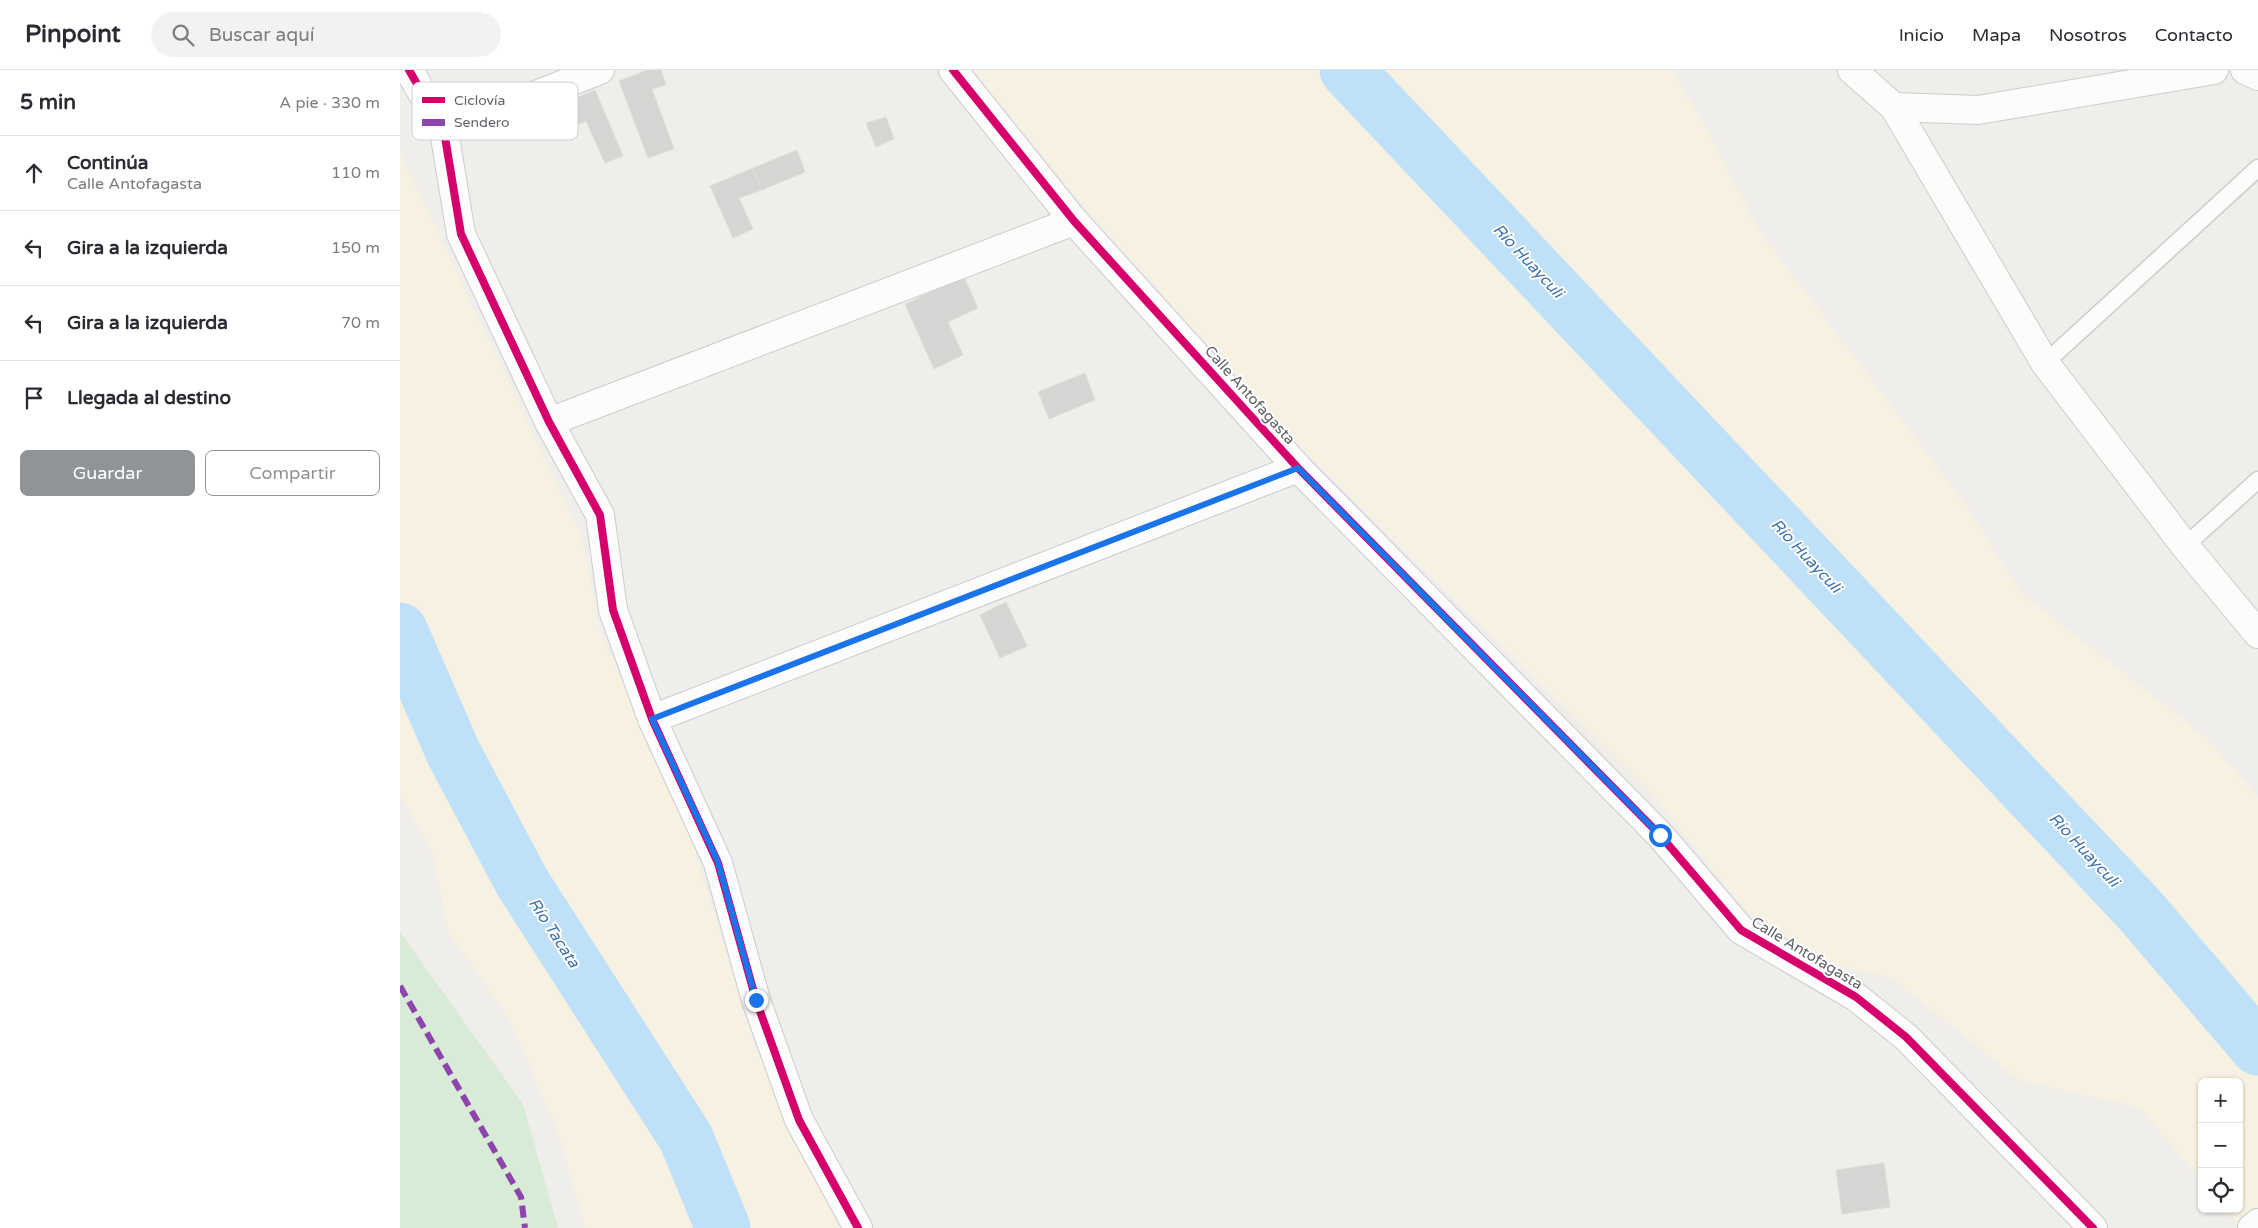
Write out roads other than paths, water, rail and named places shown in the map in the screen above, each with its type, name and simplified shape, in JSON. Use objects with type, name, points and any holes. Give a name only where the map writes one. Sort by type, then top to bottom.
[{"type":"street","points":[[409,70],[416,82]]},
{"type":"street","points":[[569,82],[600,70]]},
{"type":"street","name":"Calle Antofagasta","points":[[953,70],[1074,221],[1298,468],[1660,835],[1741,930],[1856,996],[1906,1037],[2093,1228]]},
{"type":"street","points":[[1852,70],[1894,107],[2045,363],[2186,546],[2258,634]]},
{"type":"street","points":[[1894,107],[1978,110],[2214,70]]},
{"type":"street","points":[[2245,70],[2258,76]]},
{"type":"street","points":[[445,140],[461,234],[549,422],[600,515],[613,610],[652,719],[718,862],[756,1000],[799,1120],[858,1228]]},
{"type":"street","points":[[549,422],[1074,221]]},
{"type":"street","points":[[652,719],[1298,468]]},
{"type":"street","points":[[2252,1228],[2258,1222]]},
{"type":"lane","points":[[2045,363],[2258,168]]},
{"type":"lane","points":[[2186,546],[2258,480]]},
{"type":"waterway","name":"Río Huayculi","points":[[1347,70],[2138,908],[2258,1048]]},
{"type":"waterway","name":"Río Tacata","points":[[400,630],[453,752],[522,882],[686,1138],[723,1228]]}]
